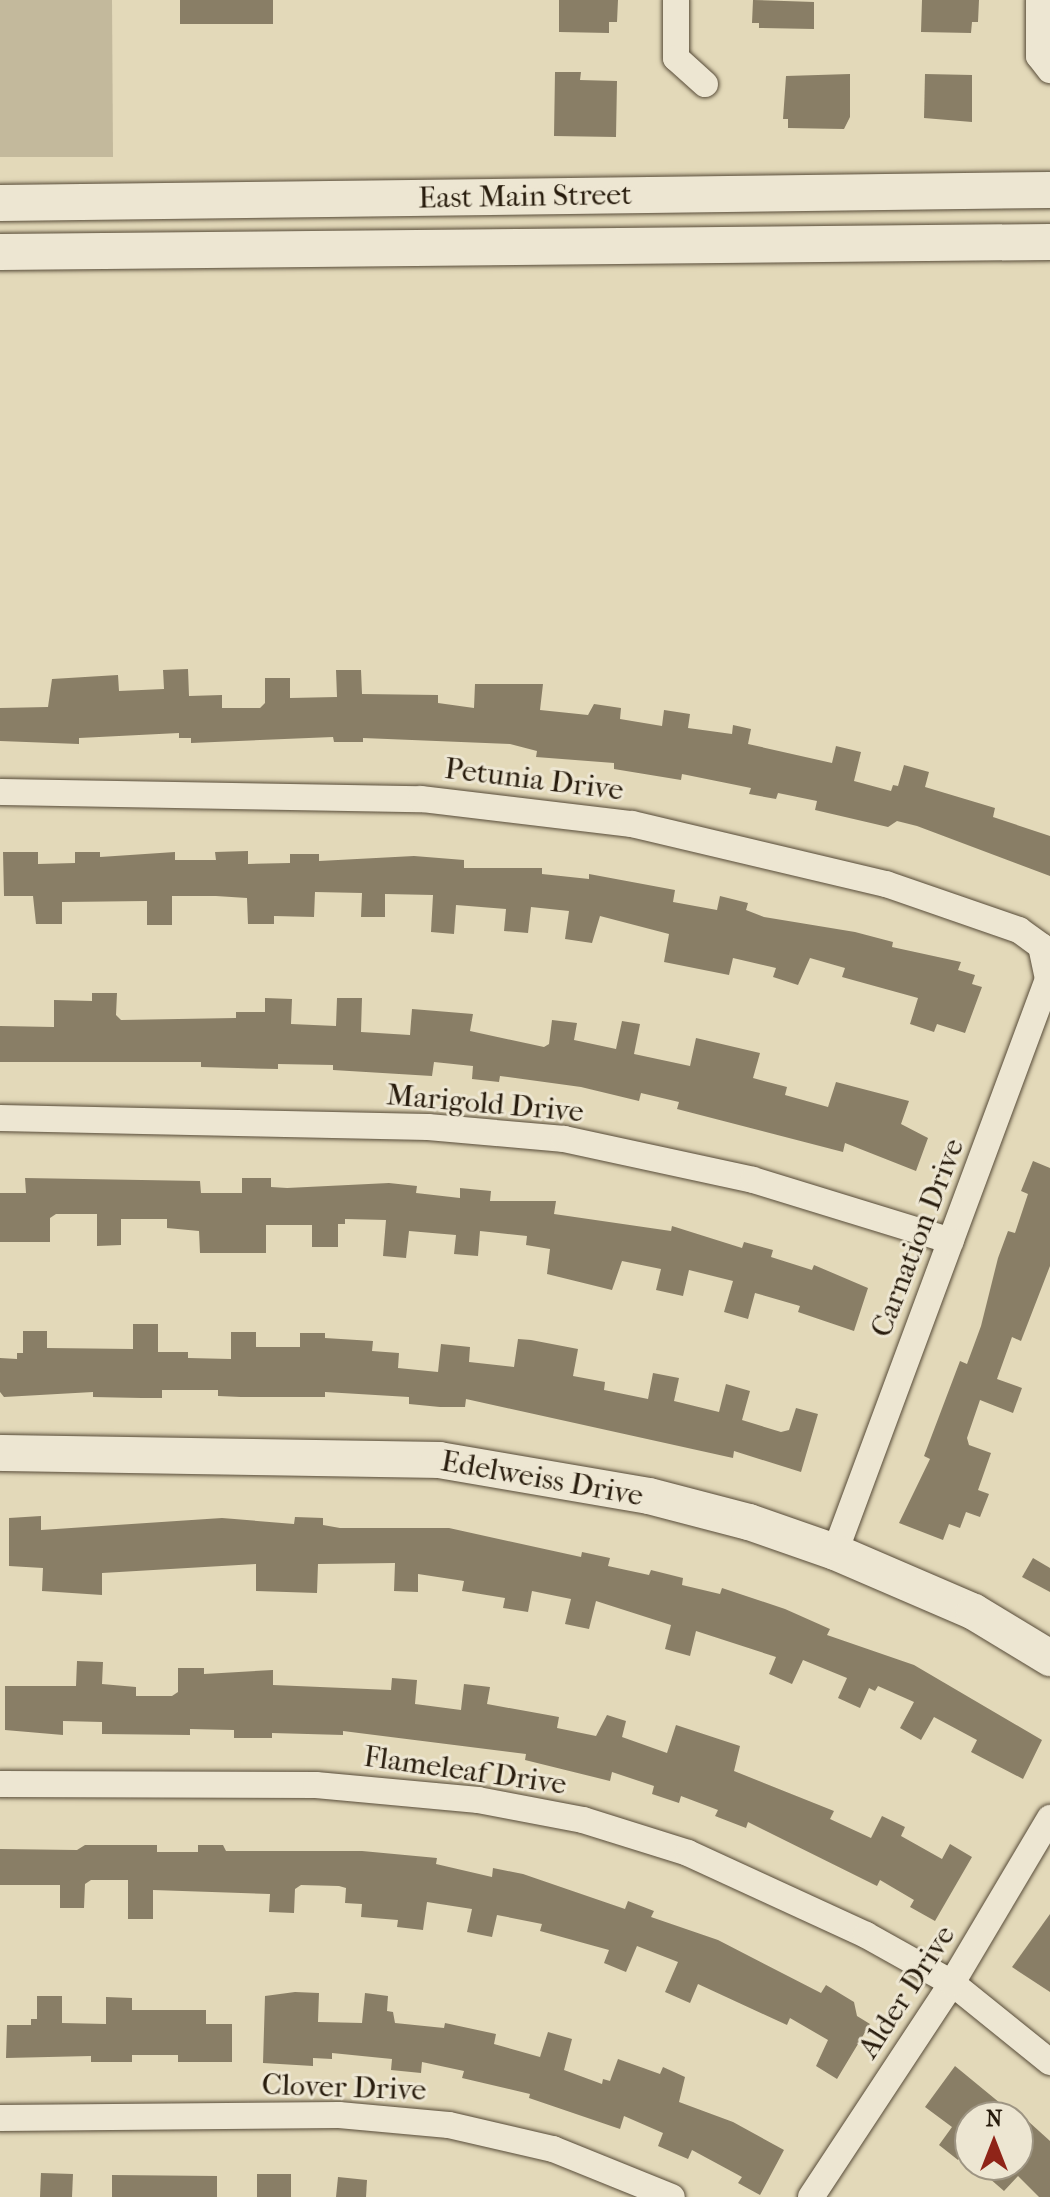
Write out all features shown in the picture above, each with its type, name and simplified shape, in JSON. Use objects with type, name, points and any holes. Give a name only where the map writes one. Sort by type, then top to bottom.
[{"type":"main road","name":"East Main Street","points":[[0,203],[1043,190]]},
{"type":"main road","points":[[752,245],[752,223],[760,214],[913,209],[1043,190]]},
{"type":"main road","points":[[410,198],[412,248]]},
{"type":"main road","name":"East Main Street","points":[[0,252],[1050,242]]},
{"type":"main road","name":"Edelweiss Drive","points":[[0,1453],[439,1460],[649,1496],[749,1522],[835,1552],[974,1612],[1050,1658]]},
{"type":"street","points":[[676,0],[676,58],[705,84]]},
{"type":"street","points":[[1039,0],[1039,56],[1050,70]]},
{"type":"street","name":"Petunia Drive","points":[[0,792],[421,799],[632,824],[886,884],[1019,930],[1041,946]]},
{"type":"street","name":"Carnation Drive","points":[[835,1552],[1048,979],[1041,946]]},
{"type":"street","name":"Marigold Drive","points":[[0,1118],[428,1127],[564,1139],[753,1180],[951,1241]]},
{"type":"street","name":"Flameleaf Drive","points":[[0,1784],[316,1785],[478,1800],[583,1820],[738,1874],[952,1983],[1050,2062]]},
{"type":"street","name":"Alder Drive","points":[[811,2197],[952,1983],[1050,1818]]},
{"type":"street","name":"Clover Drive","points":[[0,2118],[339,2115],[449,2125],[553,2149],[672,2197]]},
{"type":"shaded area","points":[[0,0],[112,0],[113,157],[0,157]]},
{"type":"building","points":[[180,0],[273,0],[273,24],[180,24]]},
{"type":"building","points":[[559,0],[618,0],[617,22],[609,22],[609,33],[559,32]]},
{"type":"building","points":[[753,0],[814,2],[814,29],[759,28],[759,23],[752,23]]},
{"type":"building","points":[[922,0],[979,0],[978,22],[972,22],[971,33],[921,32]]},
{"type":"building","points":[[555,72],[581,72],[580,80],[617,81],[616,137],[554,136]]},
{"type":"building","points":[[850,74],[850,117],[844,129],[788,128],[788,119],[783,119],[786,76]]},
{"type":"building","points":[[925,74],[972,75],[972,122],[924,118]]},
{"type":"building","points":[[188,669],[189,696],[222,695],[222,708],[260,708],[265,703],[265,678],[290,678],[290,698],[337,697],[336,670],[361,670],[362,694],[438,695],[438,703],[474,708],[475,684],[543,684],[540,710],[588,715],[594,704],[621,708],[620,719],[662,726],[664,710],[690,714],[688,728],[732,734],[733,725],[751,729],[748,744],[832,763],[836,746],[861,752],[854,781],[891,791],[893,785],[898,786],[904,765],[929,772],[925,787],[995,808],[993,817],[1050,836],[1050,876],[917,826],[897,821],[888,827],[815,810],[817,801],[778,793],[776,799],[749,794],[751,788],[682,774],[681,780],[614,769],[614,763],[536,757],[537,751],[510,744],[363,738],[363,742],[334,742],[333,737],[191,743],[191,738],[179,738],[179,733],[79,738],[79,744],[0,741],[0,708],[48,707],[52,679],[118,675],[119,691],[164,689],[163,670]]},
{"type":"building","points":[[248,851],[248,864],[290,863],[290,854],[319,854],[319,861],[414,856],[464,860],[464,868],[542,868],[542,874],[589,879],[589,874],[675,890],[673,902],[717,910],[720,896],[748,903],[746,910],[764,917],[855,932],[893,942],[892,947],[961,962],[958,970],[975,975],[972,984],[982,987],[965,1033],[937,1024],[934,1032],[910,1024],[918,998],[842,977],[845,968],[810,958],[798,985],[773,977],[776,968],[733,958],[729,975],[664,962],[669,934],[600,916],[592,943],[565,939],[569,911],[531,907],[528,933],[504,931],[506,909],[456,905],[454,934],[431,932],[433,895],[385,894],[385,917],[361,917],[362,893],[315,892],[314,917],[274,916],[274,924],[248,924],[247,898],[172,896],[172,925],[147,925],[147,901],[62,902],[62,924],[36,924],[33,896],[4,896],[3,852],[38,852],[38,864],[75,863],[75,852],[100,852],[100,857],[175,852],[175,860],[216,860],[215,852]]},
{"type":"building","points":[[92,993],[117,993],[116,1015],[121,1020],[236,1018],[236,1012],[265,1012],[265,998],[292,999],[291,1024],[336,1026],[337,998],[362,998],[361,1032],[410,1035],[412,1009],[473,1014],[470,1031],[544,1047],[549,1044],[552,1020],[577,1023],[574,1040],[616,1049],[622,1021],[640,1024],[634,1054],[690,1066],[696,1038],[760,1053],[753,1078],[787,1087],[785,1095],[828,1107],[836,1082],[909,1101],[901,1124],[928,1138],[916,1171],[845,1143],[843,1152],[677,1109],[679,1102],[641,1093],[639,1101],[581,1087],[500,1076],[499,1082],[472,1079],[473,1066],[434,1062],[432,1076],[333,1070],[333,1065],[278,1064],[278,1069],[201,1067],[201,1062],[0,1062],[0,1026],[54,1027],[54,1000],[92,1001]]},
{"type":"building","points":[[1033,1161],[1050,1168],[1050,1266],[1021,1341],[1012,1337],[997,1379],[1022,1388],[1013,1413],[980,1400],[967,1438],[969,1445],[991,1453],[978,1490],[989,1494],[980,1517],[966,1512],[960,1528],[949,1524],[943,1540],[899,1523],[930,1459],[924,1456],[960,1361],[967,1364],[981,1326],[998,1258],[1008,1231],[1015,1233],[1028,1194],[1021,1191]]},
{"type":"building","points":[[25,1178],[200,1181],[201,1193],[242,1193],[242,1178],[271,1178],[271,1187],[287,1188],[389,1183],[417,1186],[416,1193],[460,1198],[460,1188],[491,1191],[490,1201],[556,1201],[554,1214],[671,1231],[672,1226],[742,1248],[744,1242],[773,1250],[771,1257],[812,1270],[814,1265],[868,1288],[854,1331],[798,1312],[800,1306],[755,1293],[748,1319],[724,1312],[733,1281],[689,1270],[683,1296],[656,1290],[661,1269],[622,1261],[612,1290],[547,1274],[550,1249],[526,1245],[527,1236],[480,1231],[478,1256],[454,1254],[456,1235],[409,1231],[406,1258],[383,1256],[386,1220],[345,1219],[345,1224],[338,1224],[338,1247],[312,1247],[312,1225],[266,1225],[266,1253],[200,1253],[199,1231],[167,1228],[167,1219],[121,1219],[121,1245],[97,1246],[97,1214],[56,1214],[50,1218],[50,1242],[0,1242],[0,1193],[26,1193]]},
{"type":"building","points":[[133,1324],[158,1324],[158,1352],[188,1352],[188,1358],[231,1359],[231,1332],[256,1332],[256,1347],[300,1347],[300,1333],[325,1333],[325,1338],[373,1341],[372,1351],[399,1353],[398,1368],[438,1372],[441,1344],[470,1347],[469,1362],[514,1367],[518,1339],[531,1340],[578,1349],[573,1376],[605,1382],[604,1390],[648,1399],[653,1373],[679,1378],[674,1401],[719,1412],[726,1384],[750,1391],[742,1420],[781,1432],[789,1430],[796,1408],[818,1414],[801,1472],[734,1451],[733,1458],[466,1399],[465,1407],[440,1407],[409,1404],[409,1397],[325,1392],[325,1397],[241,1397],[218,1396],[218,1390],[162,1390],[162,1398],[142,1398],[93,1397],[93,1392],[4,1397],[0,1392],[0,1358],[17,1359],[17,1353],[23,1353],[23,1331],[47,1331],[47,1348],[133,1349]]},
{"type":"building","points":[[41,1516],[41,1530],[222,1518],[294,1524],[295,1517],[323,1518],[323,1525],[340,1528],[449,1528],[581,1557],[582,1552],[610,1558],[608,1566],[649,1575],[651,1570],[683,1578],[682,1585],[720,1594],[722,1588],[785,1609],[830,1629],[827,1635],[914,1665],[1042,1740],[1023,1779],[971,1752],[977,1740],[934,1717],[921,1740],[900,1728],[914,1702],[878,1686],[875,1691],[869,1688],[860,1708],[838,1698],[847,1678],[803,1660],[792,1684],[769,1674],[776,1657],[696,1631],[690,1656],[665,1649],[671,1625],[596,1601],[589,1629],[565,1624],[571,1599],[532,1591],[528,1612],[503,1608],[505,1598],[462,1591],[464,1581],[418,1574],[418,1592],[394,1591],[395,1563],[318,1564],[317,1593],[256,1591],[256,1564],[102,1573],[102,1595],[42,1591],[43,1568],[9,1566],[9,1518]]},
{"type":"building","points":[[1033,1558],[1050,1568],[1050,1592],[1022,1577]]},
{"type":"building","points":[[77,1661],[103,1662],[102,1684],[136,1687],[136,1696],[172,1696],[178,1692],[178,1668],[204,1668],[204,1674],[273,1670],[273,1685],[391,1690],[392,1678],[417,1680],[415,1704],[461,1710],[464,1684],[490,1687],[487,1704],[559,1717],[557,1728],[596,1736],[607,1715],[626,1721],[622,1737],[667,1753],[676,1725],[740,1746],[734,1771],[834,1811],[830,1819],[871,1838],[882,1816],[905,1827],[901,1836],[942,1859],[950,1844],[972,1857],[935,1921],[910,1907],[914,1900],[880,1880],[877,1886],[748,1822],[746,1828],[715,1816],[718,1810],[681,1796],[679,1803],[652,1794],[654,1786],[612,1772],[610,1781],[525,1760],[526,1754],[343,1731],[343,1735],[272,1733],[272,1738],[234,1738],[234,1730],[190,1729],[190,1735],[102,1734],[102,1722],[63,1721],[63,1735],[5,1730],[5,1686],[76,1686]]},
{"type":"building","points":[[85,1845],[157,1845],[157,1852],[198,1852],[198,1845],[223,1845],[226,1851],[362,1851],[437,1858],[436,1864],[492,1877],[493,1868],[523,1874],[625,1909],[628,1901],[654,1911],[651,1917],[718,1940],[821,1993],[826,1985],[854,2002],[857,2016],[870,2024],[837,2079],[816,2066],[828,2040],[790,2018],[787,2025],[698,1984],[690,2003],[665,1992],[678,1962],[637,1946],[626,1972],[604,1963],[609,1950],[540,1931],[542,1924],[497,1915],[492,1937],[467,1932],[472,1909],[427,1902],[423,1930],[397,1927],[398,1920],[361,1917],[362,1904],[345,1903],[346,1888],[339,1886],[301,1885],[295,1889],[294,1913],[269,1912],[270,1894],[153,1890],[153,1919],[128,1919],[128,1880],[91,1880],[85,1884],[84,1908],[60,1908],[60,1885],[0,1885],[0,1849],[77,1850]]},
{"type":"building","points":[[1050,1914],[1050,1992],[1012,1967]]},
{"type":"building","points":[[319,1993],[318,2022],[362,2023],[365,1993],[388,1996],[387,2011],[393,2012],[395,2023],[444,2028],[445,2023],[496,2034],[494,2044],[540,2057],[548,2032],[572,2039],[564,2070],[602,2084],[603,2079],[610,2081],[618,2059],[660,2074],[663,2067],[685,2077],[679,2102],[733,2122],[784,2150],[760,2195],[738,2183],[742,2177],[692,2150],[688,2159],[658,2146],[663,2133],[624,2116],[620,2129],[529,2098],[530,2094],[462,2078],[464,2071],[422,2062],[421,2073],[391,2070],[392,2059],[332,2053],[332,2059],[313,2058],[313,2066],[263,2063],[265,1996]]},
{"type":"building","points":[[37,1996],[62,1996],[62,2023],[106,2024],[106,1997],[132,1998],[132,2010],[206,2010],[206,2024],[232,2024],[232,2062],[178,2062],[178,2055],[132,2055],[132,2062],[91,2062],[91,2056],[6,2058],[7,2025],[31,2025],[31,2019],[37,2019]]},
{"type":"building","points":[[955,2066],[998,2101],[954,2101],[954,2157],[939,2145],[952,2127],[925,2107]]},
{"type":"building","points":[[1034,2126],[1050,2141],[1050,2197],[1039,2197],[1023,2181],[1034,2181]]},
{"type":"building","points":[[41,2173],[73,2174],[72,2197],[40,2197]]},
{"type":"building","points":[[257,2174],[291,2174],[291,2197],[257,2197]]},
{"type":"building","points":[[112,2175],[217,2176],[217,2197],[112,2197]]},
{"type":"building","points":[[338,2177],[367,2180],[366,2197],[336,2197]]},
{"type":"building","points":[[992,2181],[1013,2181],[1004,2191]]}]
